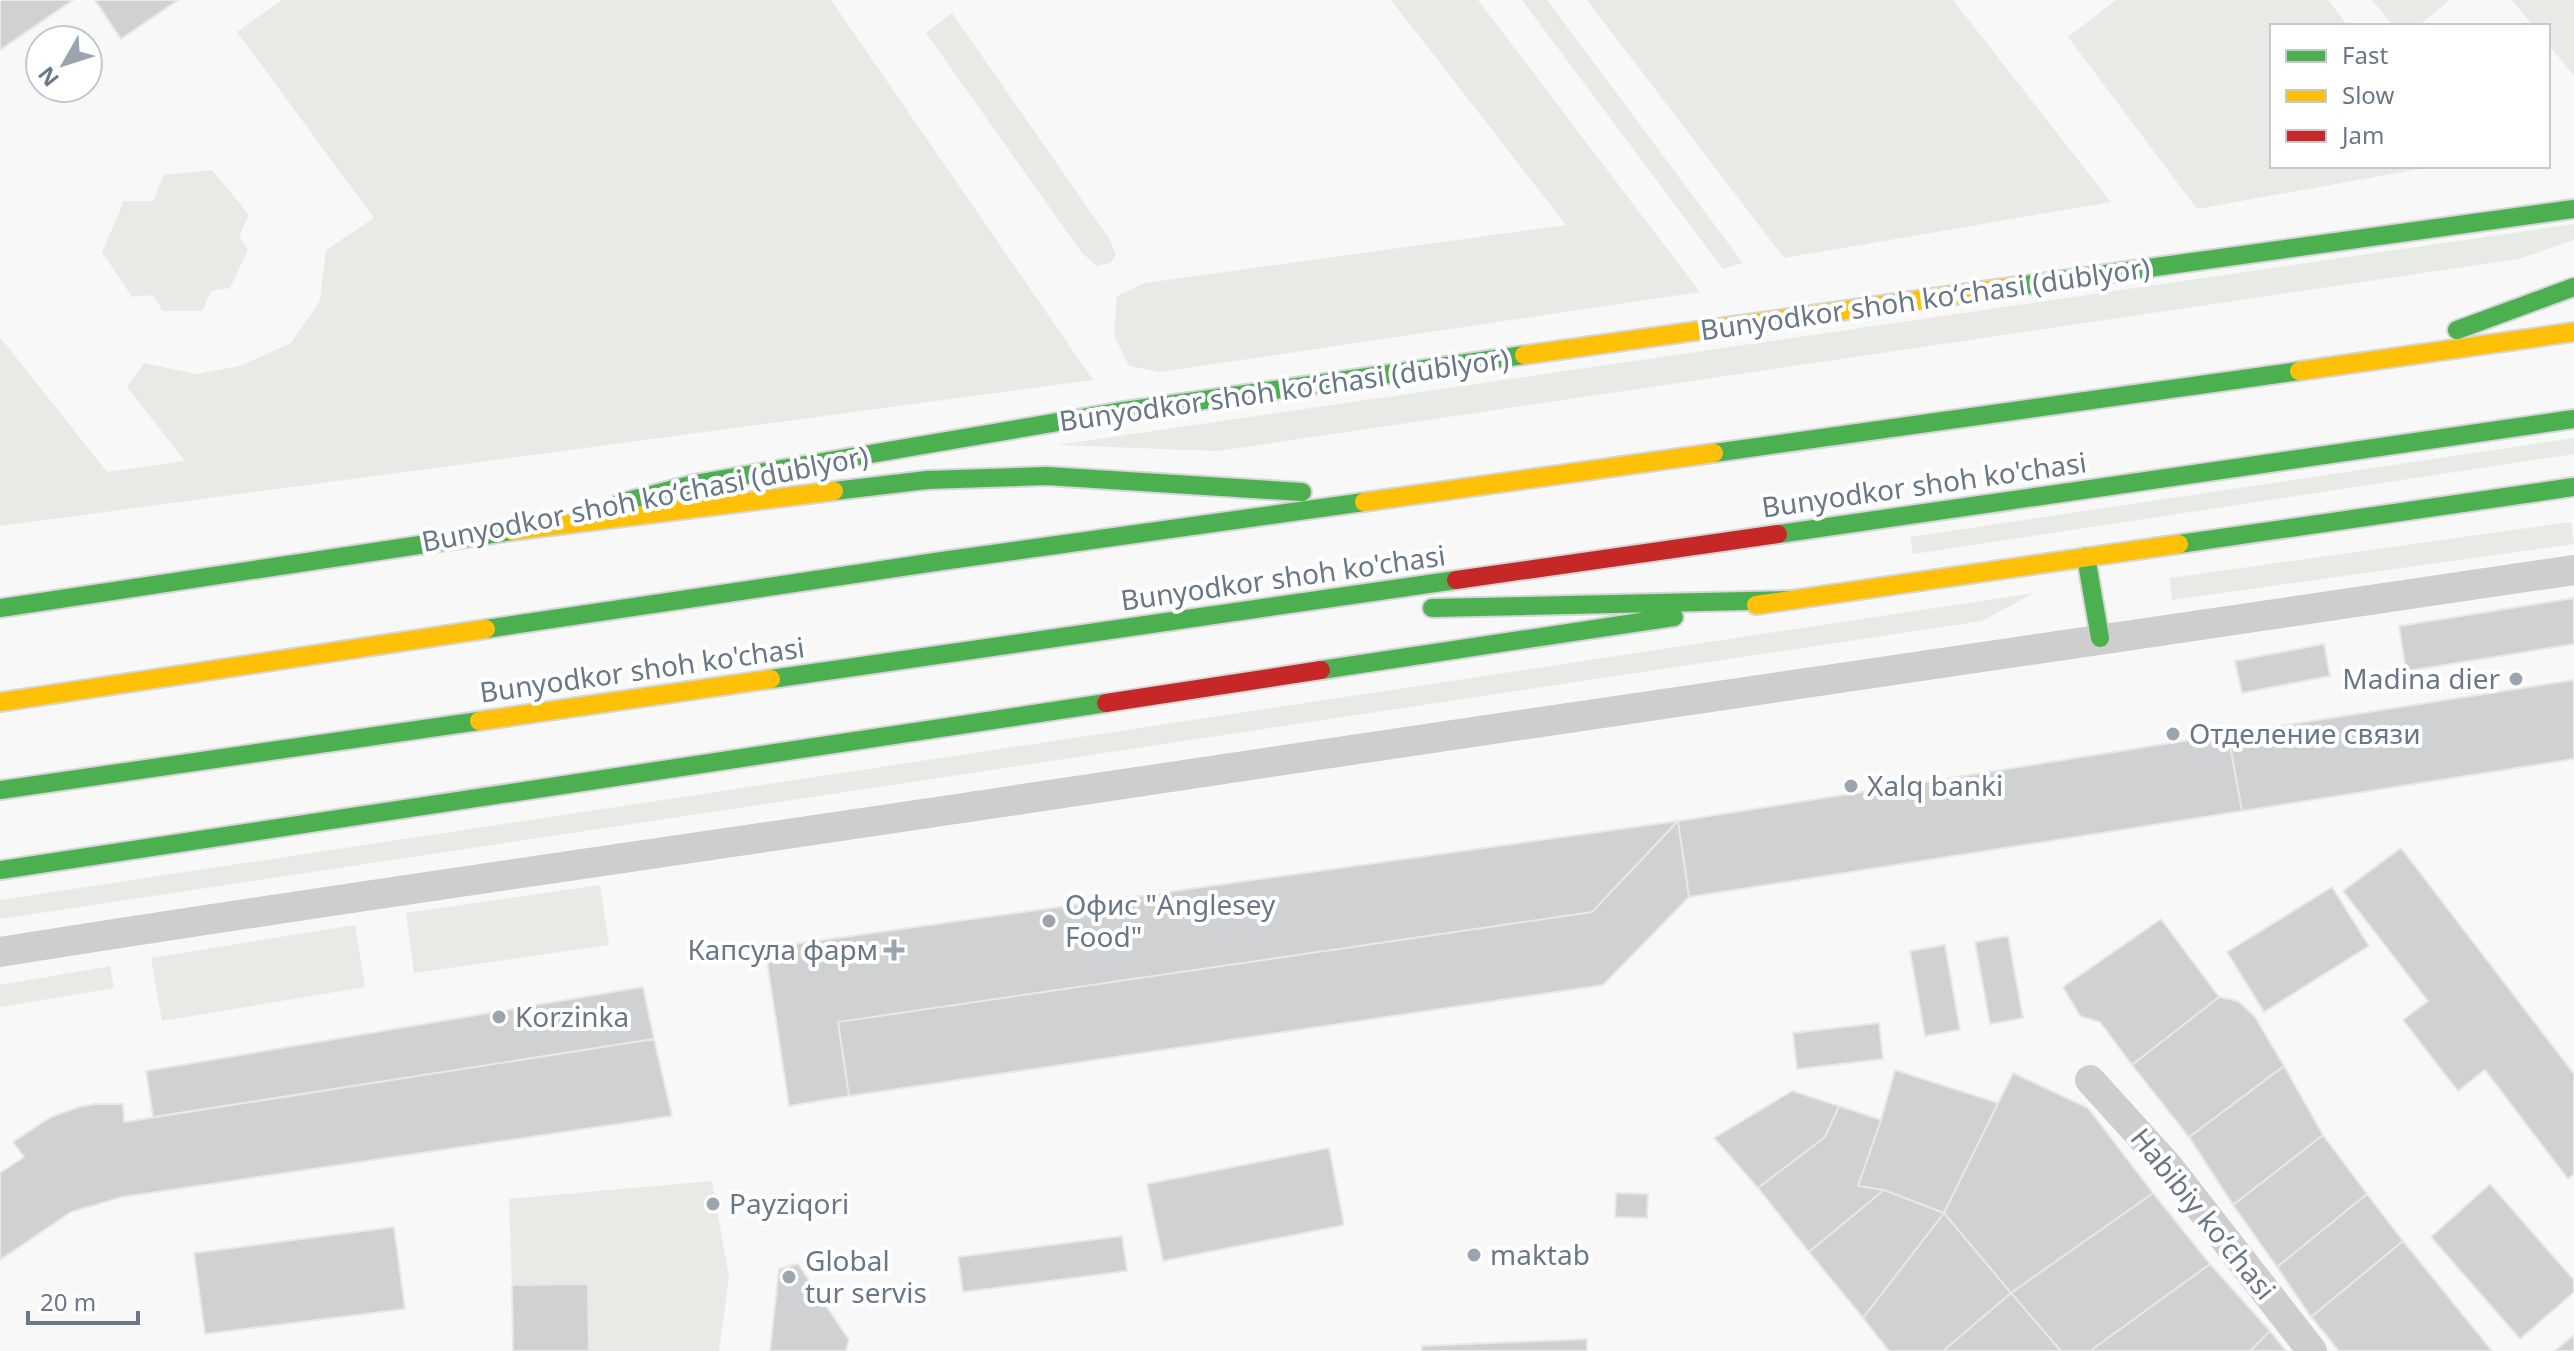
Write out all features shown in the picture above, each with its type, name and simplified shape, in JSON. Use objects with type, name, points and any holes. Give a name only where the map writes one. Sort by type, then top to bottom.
[{"type":"main road","name":"Bunyodkor shoh koʻchasi (dublyor)","points":[[0,608],[512,531],[694,484],[1117,412],[2574,209]]},
{"type":"main road","points":[[2376,360],[2574,287]]},
{"type":"main road","points":[[0,702],[927,564],[2574,332]]},
{"type":"main road","name":"Bunyodkor shoh ko'chasi","points":[[0,790],[2574,419]]},
{"type":"main road","points":[[512,531],[957,479],[1047,476],[1392,498]]},
{"type":"main road","points":[[0,870],[1790,600],[2574,487]]},
{"type":"main road","points":[[2086,557],[2100,638]]},
{"type":"main road","points":[[1409,609],[1790,600]]},
{"type":"main road","points":[[1142,626],[1362,612]]},
{"type":"street","points":[[0,952],[377,893],[2574,570]]},
{"type":"street","name":"Habibiy koʻchasi","points":[[2090,1080],[2167,1165],[2312,1351]]},
{"type":"shaded area","points":[[282,0],[831,0],[1093,380],[0,526],[0,337],[107,472],[185,461],[127,387],[144,363],[196,374],[240,366],[291,343],[320,301],[326,250],[374,218],[237,32]]},
{"type":"shaded area","points":[[1391,0],[1478,0],[1700,292],[1160,372],[1129,366],[1114,335],[1117,296],[1145,283],[1566,225]]},
{"type":"shaded area","points":[[1522,0],[1547,0],[1743,263],[1723,269]]},
{"type":"shaded area","points":[[1587,0],[1953,0],[2111,202],[1784,258]]},
{"type":"shaded area","points":[[2116,0],[2328,0],[2346,24],[2270,24],[2270,168],[2424,168],[2197,209],[2068,37]]},
{"type":"shaded area","points":[[2372,0],[2450,0],[2420,24],[2391,24]]},
{"type":"shaded area","points":[[2512,0],[2574,0],[2574,76],[2550,46],[2550,24],[2531,24]]},
{"type":"shaded area","points":[[952,13],[1110,240],[1116,255],[1110,263],[1097,266],[1082,253],[926,33]]},
{"type":"shaded area","points":[[212,170],[249,215],[239,236],[248,250],[230,288],[211,291],[202,311],[163,311],[153,295],[132,297],[102,252],[124,201],[153,201],[164,175]]},
{"type":"shaded area","points":[[2574,224],[2574,240],[2518,259],[1218,451],[1057,445]]},
{"type":"shaded area","points":[[2574,438],[2574,454],[1913,554],[1910,537]]},
{"type":"shaded area","points":[[2571,522],[2574,544],[2172,600],[2170,578]]},
{"type":"shaded area","points":[[2034,593],[1982,621],[0,919],[0,900]]},
{"type":"shaded area","points":[[600,885],[609,945],[414,973],[406,913]]},
{"type":"shaded area","points":[[355,925],[365,987],[162,1021],[151,958]]},
{"type":"shaded area","points":[[110,966],[114,988],[0,1007],[0,985]]},
{"type":"shaded area","points":[[712,1181],[729,1277],[719,1351],[589,1351],[587,1284],[512,1285],[509,1199]]},
{"type":"building","points":[[0,0],[73,0],[38,24],[24,24],[24,34],[0,50]]},
{"type":"building","points":[[95,0],[178,0],[121,39]]},
{"type":"building","points":[[2574,598],[2574,644],[2406,671],[2399,626]]},
{"type":"building","points":[[2324,644],[2330,676],[2242,693],[2235,661]]},
{"type":"building","points":[[2574,680],[2574,759],[2242,811],[2228,734]]},
{"type":"building","points":[[2228,734],[2242,811],[1689,897],[1678,821]]},
{"type":"building","points":[[1678,821],[1689,897],[1603,985],[849,1096],[838,1022],[1592,912]]},
{"type":"building","points":[[1678,821],[1592,912],[838,1022],[849,1096],[789,1106],[765,948]]},
{"type":"building","points":[[2401,848],[2574,1074],[2574,1174],[2568,1179],[2485,1070],[2458,1091],[2403,1020],[2428,1001],[2343,891]]},
{"type":"building","points":[[2332,887],[2369,946],[2264,1012],[2227,952]]},
{"type":"building","points":[[2161,919],[2219,997],[2132,1065],[2100,1022],[2080,1016],[2063,987]]},
{"type":"building","points":[[2008,936],[2023,1018],[1990,1024],[1975,942]]},
{"type":"building","points":[[1945,945],[1960,1030],[1925,1036],[1910,951]]},
{"type":"building","points":[[643,987],[654,1039],[153,1117],[146,1071]]},
{"type":"building","points":[[2219,997],[2238,1001],[2255,1017],[2284,1066],[2189,1137],[2132,1065]]},
{"type":"building","points":[[1879,1023],[1883,1059],[1797,1069],[1793,1033]]},
{"type":"building","points":[[654,1039],[672,1116],[122,1197],[71,1212],[0,1260],[0,1173],[24,1157],[13,1142],[51,1117],[79,1107],[123,1104],[124,1122]]},
{"type":"building","points":[[2284,1066],[2323,1135],[2233,1205],[2189,1137]]},
{"type":"building","points":[[1895,1070],[1998,1103],[1944,1213],[1884,1190],[1858,1186]]},
{"type":"building","points":[[2013,1073],[2088,1108],[2153,1193],[2011,1293],[1944,1213]]},
{"type":"building","points":[[1792,1091],[1839,1106],[1825,1137],[1758,1188],[1714,1138]]},
{"type":"building","points":[[1839,1106],[1881,1120],[1858,1186],[1884,1190],[1809,1252],[1758,1188],[1825,1137]]},
{"type":"building","points":[[2323,1135],[2367,1194],[2277,1267],[2233,1205]]},
{"type":"building","points":[[1329,1148],[1344,1225],[1163,1261],[1147,1184]]},
{"type":"building","points":[[2490,1184],[2574,1280],[2574,1292],[2520,1339],[2431,1237]]},
{"type":"building","points":[[1884,1190],[1944,1213],[1863,1318],[1809,1252]]},
{"type":"building","points":[[1616,1193],[1648,1194],[1647,1218],[1615,1217]]},
{"type":"building","points":[[2153,1193],[2210,1264],[2090,1351],[2061,1351],[2011,1293]]},
{"type":"building","points":[[2367,1194],[2403,1241],[2311,1317],[2277,1267]]},
{"type":"building","points":[[1944,1213],[2011,1293],[1943,1351],[1889,1351],[1863,1318]]},
{"type":"building","points":[[394,1227],[405,1309],[205,1334],[194,1253]]},
{"type":"building","points":[[1122,1236],[1127,1271],[963,1292],[958,1257]]},
{"type":"building","points":[[2403,1241],[2492,1351],[2339,1351],[2311,1317]]},
{"type":"building","points":[[798,1264],[849,1340],[846,1351],[770,1351],[779,1269]]},
{"type":"building","points":[[2210,1264],[2270,1331],[2250,1351],[2090,1351]]},
{"type":"building","points":[[588,1284],[589,1351],[513,1351],[512,1285]]},
{"type":"building","points":[[2011,1293],[2061,1351],[1943,1351]]},
{"type":"building","points":[[2270,1331],[2286,1351],[2250,1351]]},
{"type":"building","points":[[2574,1335],[2574,1351],[2555,1351]]},
{"type":"building","points":[[1587,1339],[1587,1351],[1422,1351],[1422,1346]]},
{"type":"traffic: fast","points":[[2018,286],[2574,209]]},
{"type":"traffic: fast","points":[[2457,330],[2574,287]]},
{"type":"traffic: fast","points":[[620,503],[694,484],[1117,412],[1524,355]]},
{"type":"traffic: fast","points":[[1714,453],[2299,371]]},
{"type":"traffic: fast","points":[[1778,534],[2574,419]]},
{"type":"traffic: fast","points":[[834,491],[927,480],[1047,476],[1302,492]]},
{"type":"traffic: fast","points":[[2179,544],[2574,487]]},
{"type":"traffic: fast","points":[[486,629],[1364,502]]},
{"type":"traffic: fast","points":[[0,608],[512,531],[544,523]]},
{"type":"traffic: fast","points":[[2086,557],[2100,638]]},
{"type":"traffic: fast","points":[[771,679],[1456,580]]},
{"type":"traffic: fast","points":[[1432,608],[1790,600]]},
{"type":"traffic: fast","points":[[1321,670],[1674,617]]},
{"type":"traffic: fast","points":[[0,870],[1106,703]]},
{"type":"traffic: fast","points":[[0,790],[479,721]]},
{"type":"traffic: slow","points":[[1524,355],[2018,286]]},
{"type":"traffic: slow","points":[[2299,371],[2574,332]]},
{"type":"traffic: slow","points":[[1364,502],[1714,453]]},
{"type":"traffic: slow","points":[[512,531],[834,491]]},
{"type":"traffic: slow","points":[[1756,605],[2179,544]]},
{"type":"traffic: slow","points":[[0,702],[486,629]]},
{"type":"traffic: slow","points":[[479,721],[771,679]]},
{"type":"traffic: jam","points":[[1456,580],[1778,534]]},
{"type":"traffic: jam","points":[[1106,703],[1321,670]]},
{"type":"place","name":"Madina dier","points":[[2516,679]]},
{"type":"place","name":"Отделение связи","points":[[2173,734]]},
{"type":"place","name":"Xalq banki","points":[[1851,786]]},
{"type":"place","name":"Офис \"Anglesey Food\"","points":[[1049,921]]},
{"type":"place","name":"Капсула фарм","points":[[894,950]]},
{"type":"place","name":"Korzinka","points":[[499,1017]]},
{"type":"place","name":"Payziqori","points":[[713,1204]]},
{"type":"place","name":"maktab","points":[[1474,1255]]},
{"type":"place","name":"Global tur servis","points":[[789,1277]]}]
